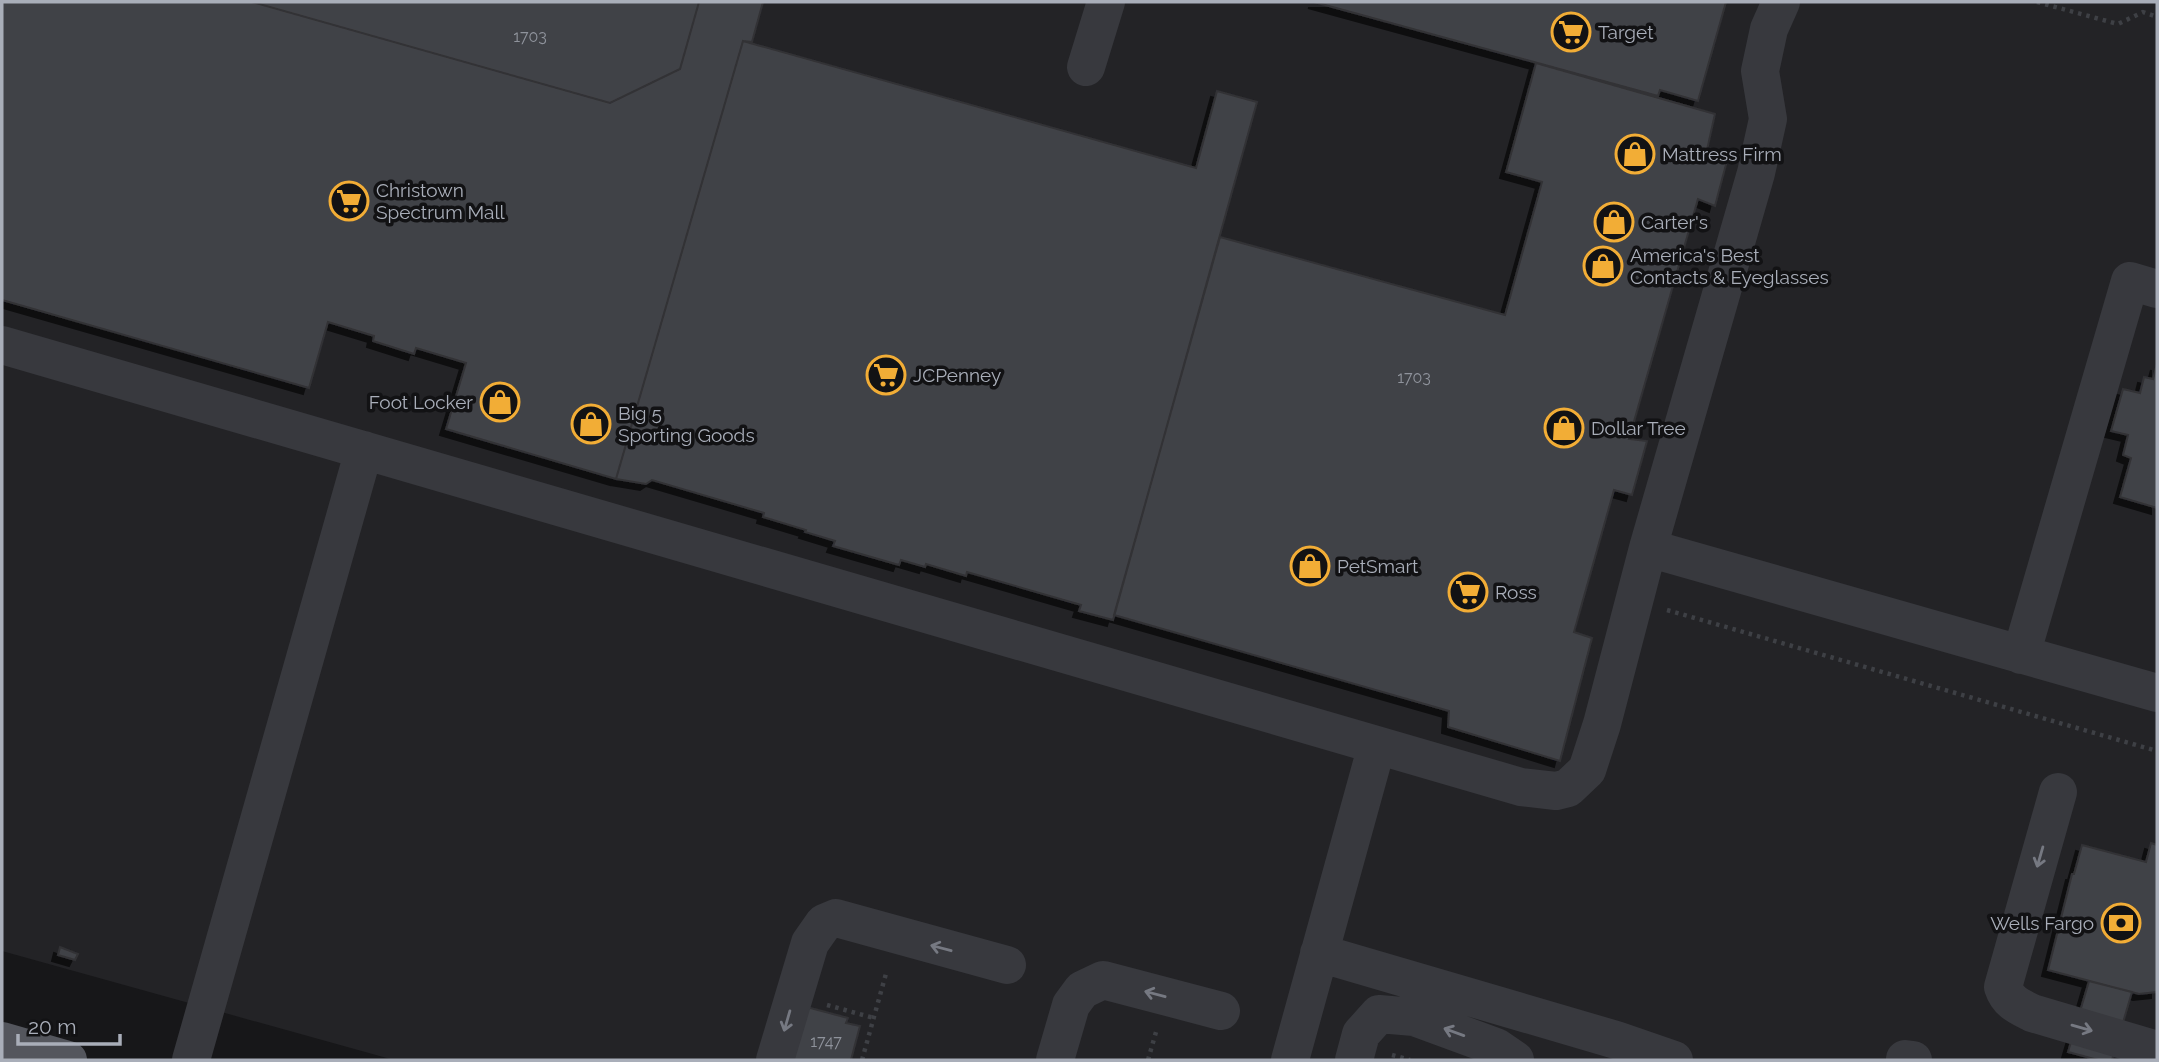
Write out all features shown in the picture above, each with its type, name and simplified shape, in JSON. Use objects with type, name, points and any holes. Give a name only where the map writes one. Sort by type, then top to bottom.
[{"type":"main road","points":[[2,1041],[68,1060]]},
{"type":"lane","points":[[1086,67],[1106,2]]},
{"type":"lane","points":[[2,345],[1521,787],[1556,791],[1568,788],[1587,770],[1602,724],[1648,548],[1756,173],[1768,119],[1760,71],[1769,29],[1781,2]]},
{"type":"lane","points":[[2021,655],[2130,281],[2157,289]]},
{"type":"lane","points":[[191,1060],[364,450]]},
{"type":"lane","points":[[1648,548],[2157,693]]},
{"type":"lane","points":[[1290,1060],[1377,745]]},
{"type":"lane","points":[[2058,792],[2003,987],[2006,996],[2014,1004],[2032,1013],[2157,1050]]},
{"type":"lane","points":[[775,1060],[810,943],[824,923],[836,918],[1007,965]]},
{"type":"lane","points":[[1319,953],[1616,1040],[1674,1060]]},
{"type":"lane","points":[[1055,1060],[1071,1005],[1082,990],[1103,980],[1221,1011]]},
{"type":"lane","points":[[1354,1060],[1361,1034],[1379,1014],[1387,1014],[1414,1017],[1496,1047],[1515,1060]]},
{"type":"path","points":[[2037,2],[2118,24],[2143,12],[2157,17]]},
{"type":"path","points":[[1665,609],[2157,751]]},
{"type":"path","points":[[862,1060],[896,936]]},
{"type":"shaded area","name":"Christown Spectrum Mall","points":[[2,2],[2157,2],[2157,1060],[394,1060],[2,951]]},
{"type":"building","name":"Christown Spectrum Mall","points":[[2,2],[252,2],[610,103],[680,69],[699,2],[763,2],[752,42],[743,41],[616,479],[446,429],[466,363],[416,348],[414,354],[373,341],[374,336],[328,322],[309,388],[2,300]]},
{"type":"building","points":[[252,2],[699,2],[680,69],[610,103]]},
{"type":"building","name":"Target","points":[[1314,2],[1726,2],[1698,101],[1660,90],[1658,96]]},
{"type":"building","points":[[743,41],[1196,168],[1217,91],[1257,102],[1113,620],[1079,611],[1081,605],[967,572],[966,576],[901,560],[899,565],[833,546],[835,541],[763,517],[764,513],[652,480],[646,484],[616,479]]},
{"type":"building","points":[[1536,63],[1715,114],[1707,150],[1728,157],[1715,206],[1698,199],[1629,439],[1647,441],[1632,495],[1614,490],[1574,632],[1592,638],[1560,761],[1448,727],[1449,711],[1114,615],[1220,237],[1505,315],[1542,182],[1506,172]]},
{"type":"building","points":[[2157,364],[2157,508],[2120,497],[2131,458],[2123,455],[2128,435],[2111,431],[2123,389],[2140,393],[2144,377],[2153,379]]},
{"type":"building","points":[[2151,843],[2157,845],[2157,992],[2139,994],[2048,970],[2082,845],[2146,862]]},
{"type":"building","points":[[60,947],[78,954],[75,960],[58,955]]},
{"type":"building","points":[[2089,981],[2132,992],[2112,1060],[2098,1060],[2068,1052]]},
{"type":"building","points":[[803,1006],[848,1018],[846,1023],[860,1026],[851,1060],[784,1060]]},
{"type":"place","name":"Target","points":[[1571,32]]},
{"type":"place","name":"Mattress Firm","points":[[1635,154]]},
{"type":"place","name":"Christown Spectrum Mall","points":[[349,201]]},
{"type":"place","name":"Carter's","points":[[1614,222]]},
{"type":"place","name":"America's Best Contacts & Eyeglasses","points":[[1603,266]]},
{"type":"place","name":"JCPenney","points":[[886,375]]},
{"type":"place","name":"Foot Locker","points":[[500,402]]},
{"type":"place","name":"Big 5 Sporting Goods","points":[[591,424]]},
{"type":"place","name":"Dollar Tree","points":[[1564,428]]},
{"type":"place","name":"PetSmart","points":[[1310,566]]},
{"type":"place","name":"Ross","points":[[1468,592]]},
{"type":"place","name":"Wells Fargo","points":[[2121,923]]}]
